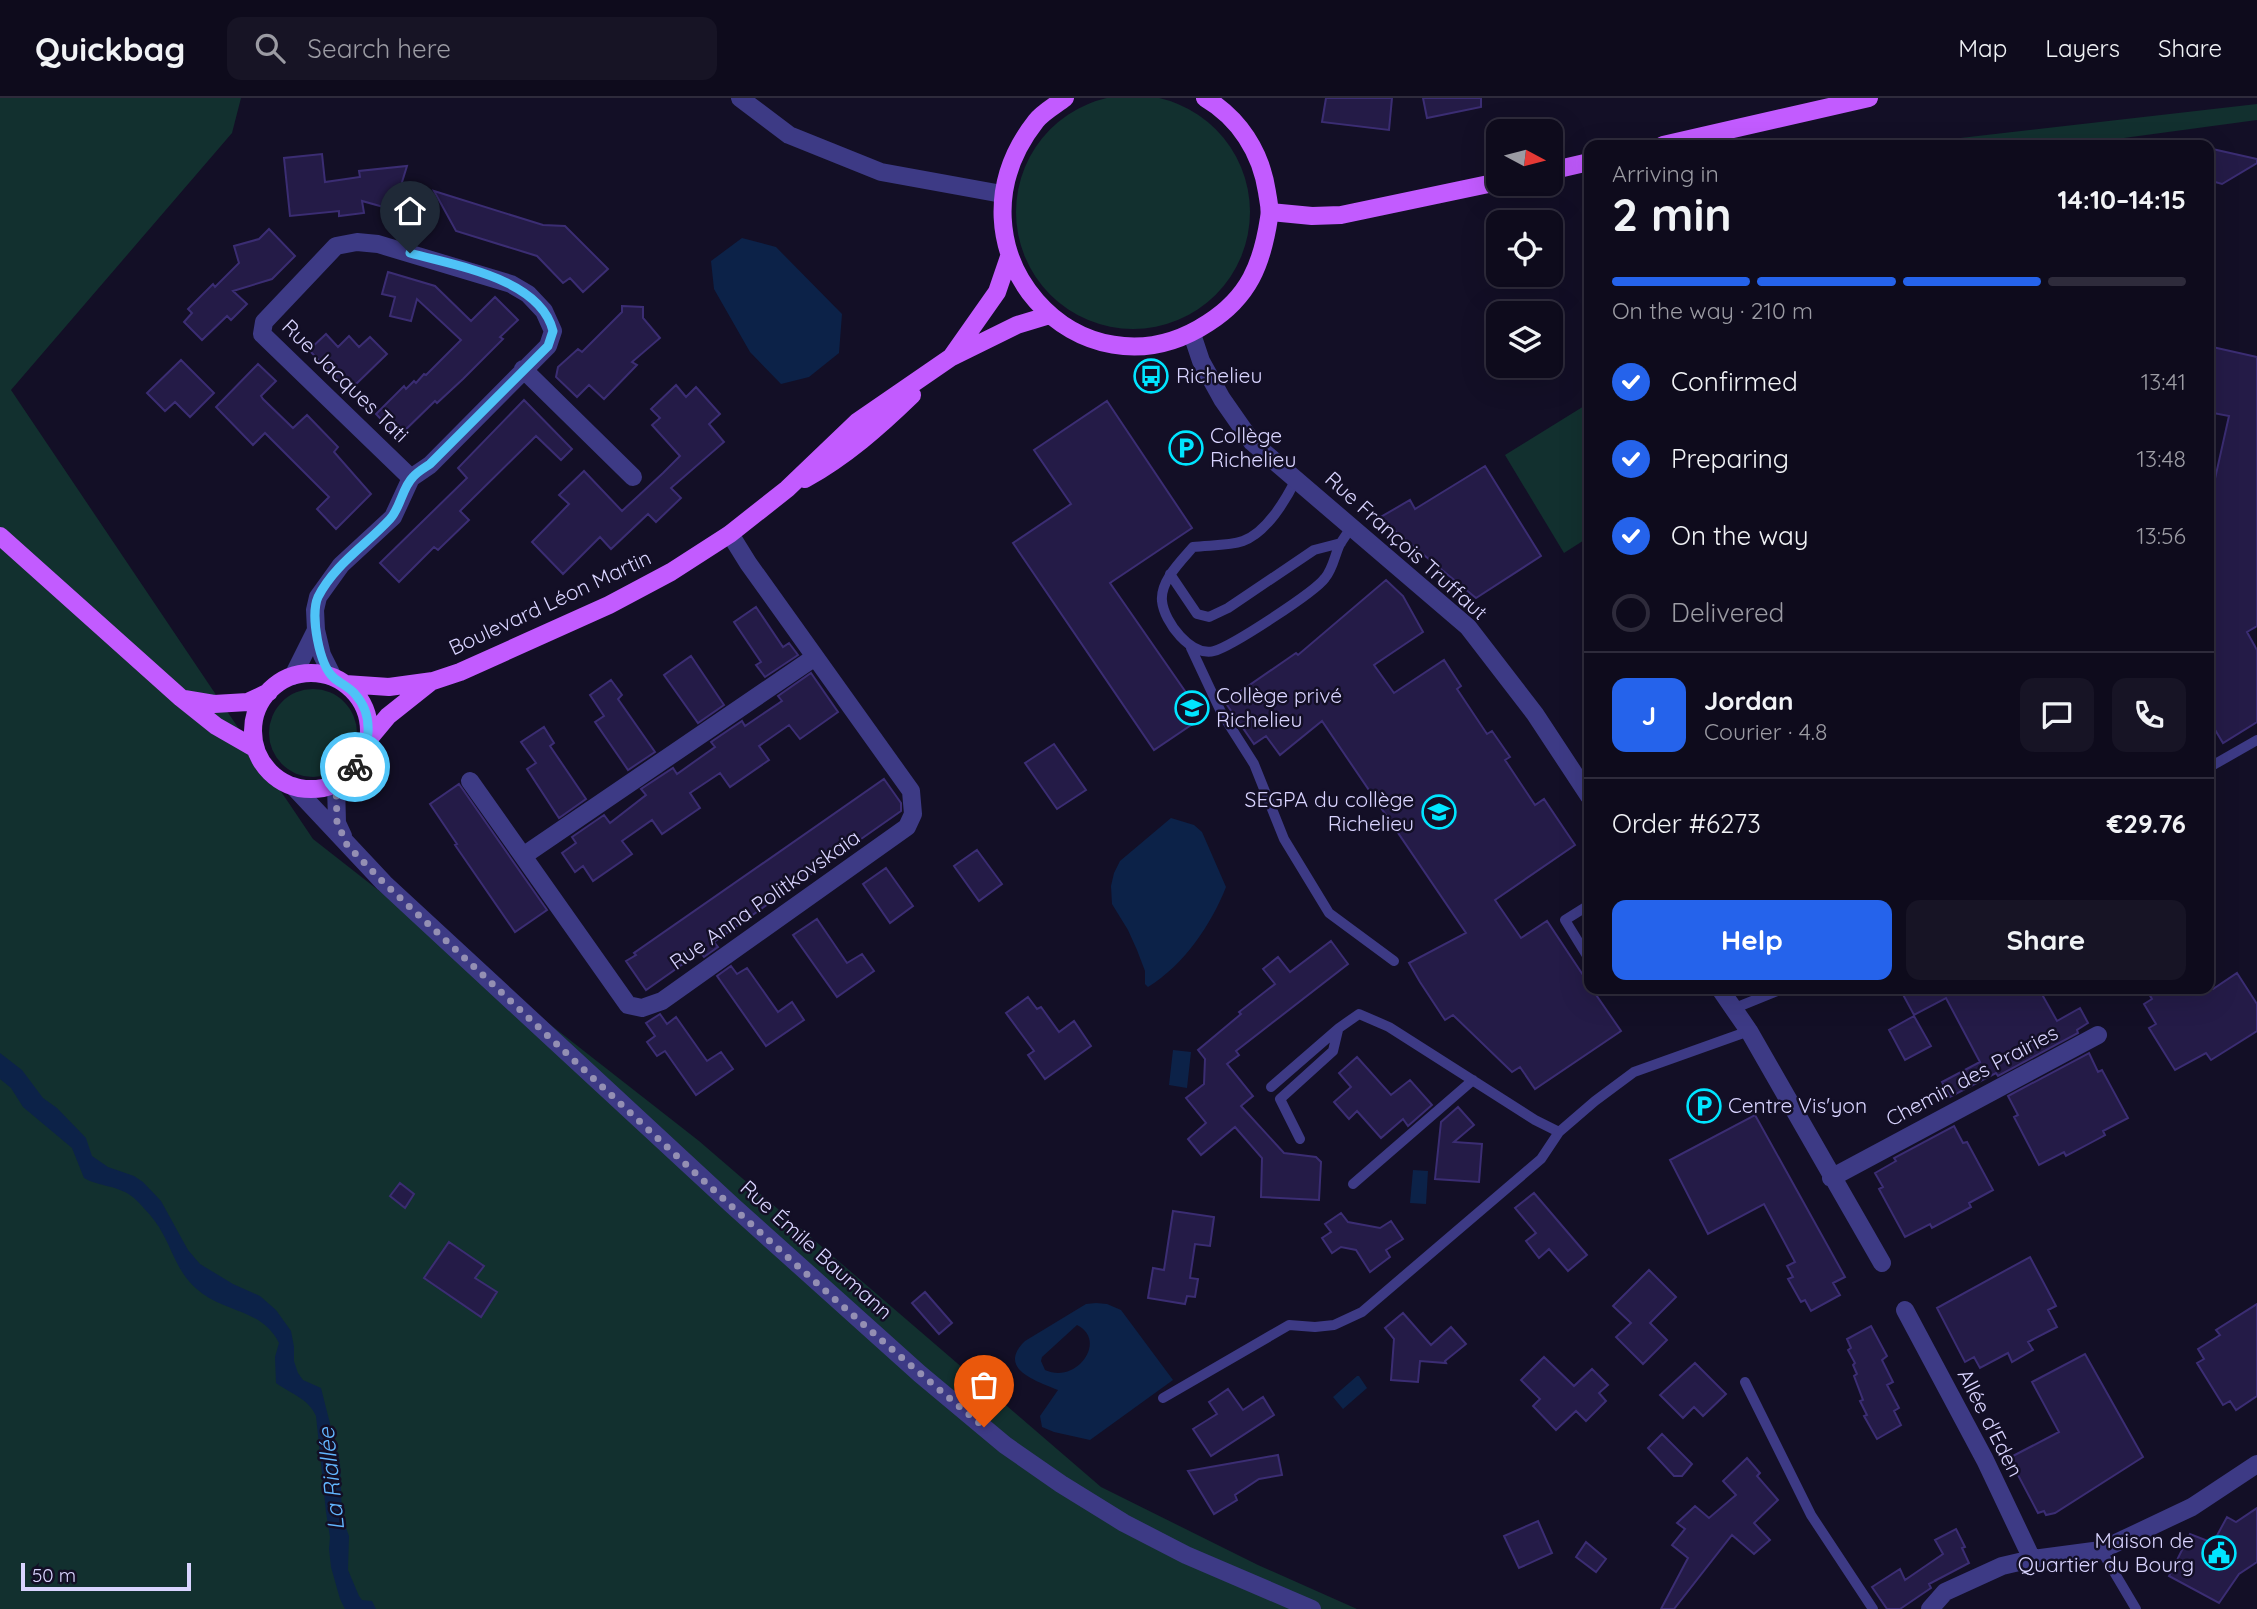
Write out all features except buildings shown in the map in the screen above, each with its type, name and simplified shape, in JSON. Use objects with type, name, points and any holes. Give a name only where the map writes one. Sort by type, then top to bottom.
[{"type":"main road","points":[[1065,98],[1038,119],[1014,154],[1002,194],[1002,226],[1009,257],[1025,289],[1050,315],[1082,335],[1118,345],[1156,345],[1192,334],[1224,313],[1249,284],[1265,250],[1270,212],[1264,173],[1248,137],[1222,108],[1205,98]]},
{"type":"main road","points":[[1703,140],[1868,98]]},
{"type":"main road","points":[[1563,168],[1584,163]]},
{"type":"main road","points":[[1270,212],[1312,216],[1341,215],[1486,185]]},
{"type":"main road","name":"Boulevard Léon Martin","points":[[339,681],[389,687],[433,681],[460,672],[608,606],[671,572],[730,534],[787,489],[830,465],[869,437],[950,358],[998,292],[1009,257]]},
{"type":"main road","name":"Boulevard Léon Martin","points":[[950,358],[1017,325],[1050,315]]},
{"type":"main road","points":[[0,536],[181,698],[216,726],[256,749]]},
{"type":"main road","points":[[320,674],[339,681],[357,695],[365,709],[369,724],[368,740],[362,758],[351,772],[336,783],[315,788],[293,786],[277,778],[264,765],[256,749],[254,719],[260,704],[269,692],[293,676],[320,674]]},
{"type":"main road","name":"Boulevard Léon Martin","points":[[368,740],[388,716],[433,681]]},
{"type":"main road","points":[[181,698],[214,704],[248,702],[269,692]]},
{"type":"street","points":[[740,98],[789,135],[881,172],[1002,194]]},
{"type":"street","name":"Rue Jacques Tati","points":[[316,630],[314,610],[318,597],[341,565],[393,517],[411,478],[430,464],[548,346],[553,331],[544,310],[528,294],[511,284],[378,244],[357,242],[336,246],[264,322],[262,334],[411,478]]},
{"type":"street","name":"Rue François Truffaut","points":[[1192,334],[1201,361],[1222,399],[1252,442],[1468,627],[1535,715],[1584,788]]},
{"type":"street","points":[[523,369],[633,477]]},
{"type":"street","name":"Rue Anna Politkovskaia","points":[[470,781],[628,1005],[642,1008],[662,1001],[907,827],[913,814],[911,791],[730,534]]},
{"type":"street","points":[[293,676],[316,630]]},
{"type":"street","points":[[316,630],[322,655],[339,681]]},
{"type":"street","points":[[523,856],[815,657]]},
{"type":"street","name":"Rue Émile Baumann","points":[[336,783],[337,822],[347,845]]},
{"type":"street","name":"Rue Émile Baumann","points":[[293,786],[384,883],[733,1206],[920,1374],[1005,1445],[1124,1523],[1186,1555],[1312,1609]]},
{"type":"street","points":[[1724,994],[1749,1031],[1882,1263]]},
{"type":"street","name":"Chemin des Prairies","points":[[1831,1178],[2098,1035]]},
{"type":"street","name":"Allée d'Eden","points":[[1905,1310],[1985,1461],[2032,1559]]},
{"type":"street","points":[[1930,1609],[1945,1592],[2002,1566],[2032,1559],[2101,1550],[2192,1507],[2257,1464]]},
{"type":"lane","points":[[1296,479],[1284,504],[1252,537],[1240,542],[1193,547],[1170,574],[1162,600],[1172,626],[1191,648],[1221,712],[1254,764],[1284,839],[1329,914],[1394,961]]},
{"type":"lane","points":[[1191,648],[1212,652],[1228,646],[1275,617],[1325,578],[1352,526]]},
{"type":"lane","points":[[1170,574],[1197,614],[1209,617],[1228,608],[1314,550],[1341,543]]},
{"type":"lane","points":[[2214,765],[2257,740]]},
{"type":"lane","points":[[1584,908],[1565,920],[1584,951]]},
{"type":"lane","points":[[1735,1008],[1770,994]]},
{"type":"lane","points":[[1270,1087],[1359,1014],[1389,1027],[1559,1132]]},
{"type":"lane","points":[[1300,1139],[1280,1099],[1333,1051],[1339,1028]]},
{"type":"lane","points":[[1163,1398],[1289,1325],[1334,1325],[1362,1312],[1541,1159],[1559,1132],[1634,1072],[1749,1031]]},
{"type":"lane","points":[[1353,1184],[1473,1080]]},
{"type":"lane","points":[[1745,1382],[1811,1515],[1873,1609]]},
{"type":"lane","points":[[2101,1550],[2137,1609]]},
{"type":"green space","points":[[1133,95],[1156,97],[1178,104],[1216,129],[1241,167],[1248,189],[1248,235],[1241,257],[1216,295],[1178,320],[1156,327],[1133,329],[1110,327],[1088,320],[1050,295],[1025,257],[1018,235],[1016,212],[1018,189],[1025,167],[1050,129],[1088,104],[1110,97]]},
{"type":"green space","points":[[0,98],[241,98],[232,133],[11,390],[313,839],[699,1141],[1101,1487],[1258,1565],[1357,1609],[0,1609]]},
{"type":"green space","points":[[2257,104],[2257,120],[2109,140],[1944,140]]},
{"type":"green space","points":[[1584,406],[1584,540],[1564,553],[1505,455]]},
{"type":"green space","points":[[304,689],[322,689],[338,696],[350,708],[357,724],[357,742],[350,758],[338,770],[322,777],[304,777],[288,770],[276,758],[269,742],[269,724],[276,708],[288,696]]},
{"type":"water","points":[[742,238],[776,247],[842,314],[839,353],[809,377],[781,384],[750,352],[714,289],[711,261]]},
{"type":"water","points":[[1171,818],[1194,825],[1202,832],[1226,887],[1213,916],[1185,956],[1148,987],[1137,950],[1112,904],[1111,886],[1120,861]]},
{"type":"water","points":[[1173,1050],[1191,1052],[1187,1088],[1169,1085]]},
{"type":"water","name":"La Riallée","points":[[0,1053],[22,1070],[43,1098],[57,1108],[86,1138],[92,1156],[108,1167],[143,1182],[161,1201],[188,1250],[200,1264],[233,1284],[260,1296],[276,1310],[291,1331],[298,1373],[303,1380],[321,1388],[340,1463],[342,1517],[349,1536],[348,1570],[359,1596],[362,1600],[372,1601],[376,1609],[345,1609],[340,1599],[331,1567],[316,1416],[304,1401],[276,1383],[275,1357],[279,1343],[272,1332],[255,1318],[213,1300],[194,1286],[181,1271],[156,1223],[134,1198],[84,1178],[72,1148],[23,1107],[11,1088],[0,1079]]},
{"type":"water","points":[[1413,1170],[1428,1171],[1426,1204],[1410,1203]]},
{"type":"water","points":[[1086,1304],[1107,1304],[1121,1310],[1173,1380],[1090,1440],[1042,1427],[1040,1416],[1058,1390],[1023,1373],[1015,1359],[1017,1351],[1025,1341]],"holes":[[[1077,1325],[1086,1332],[1090,1340],[1085,1359],[1068,1371],[1057,1373],[1045,1370],[1042,1357]]]},
{"type":"water","points":[[1357,1376],[1367,1388],[1343,1409],[1333,1397]]},
{"type":"way so far","points":[[355,767],[336,783],[337,822],[347,845],[384,883],[733,1206],[920,1374],[984,1427]]},
{"type":"place","name":"Richelieu","points":[[1151,376]]},
{"type":"place","name":"Collège Richelieu","points":[[1186,448]]},
{"type":"place","name":"Collège privé Richelieu","points":[[1192,708]]},
{"type":"place","name":"SEGPA du collège Richelieu","points":[[1439,812]]},
{"type":"place","name":"Centre Vis'yon","points":[[1704,1106]]},
{"type":"place","name":"Maison de Quartier du Bourg","points":[[2219,1553]]},
{"type":"route","points":[[355,767],[362,758],[368,740],[369,724],[357,695],[333,677],[322,655],[314,610],[318,597],[341,565],[393,517],[411,478],[430,464],[548,346],[553,331],[544,310],[528,294],[511,284],[410,253]]}]
